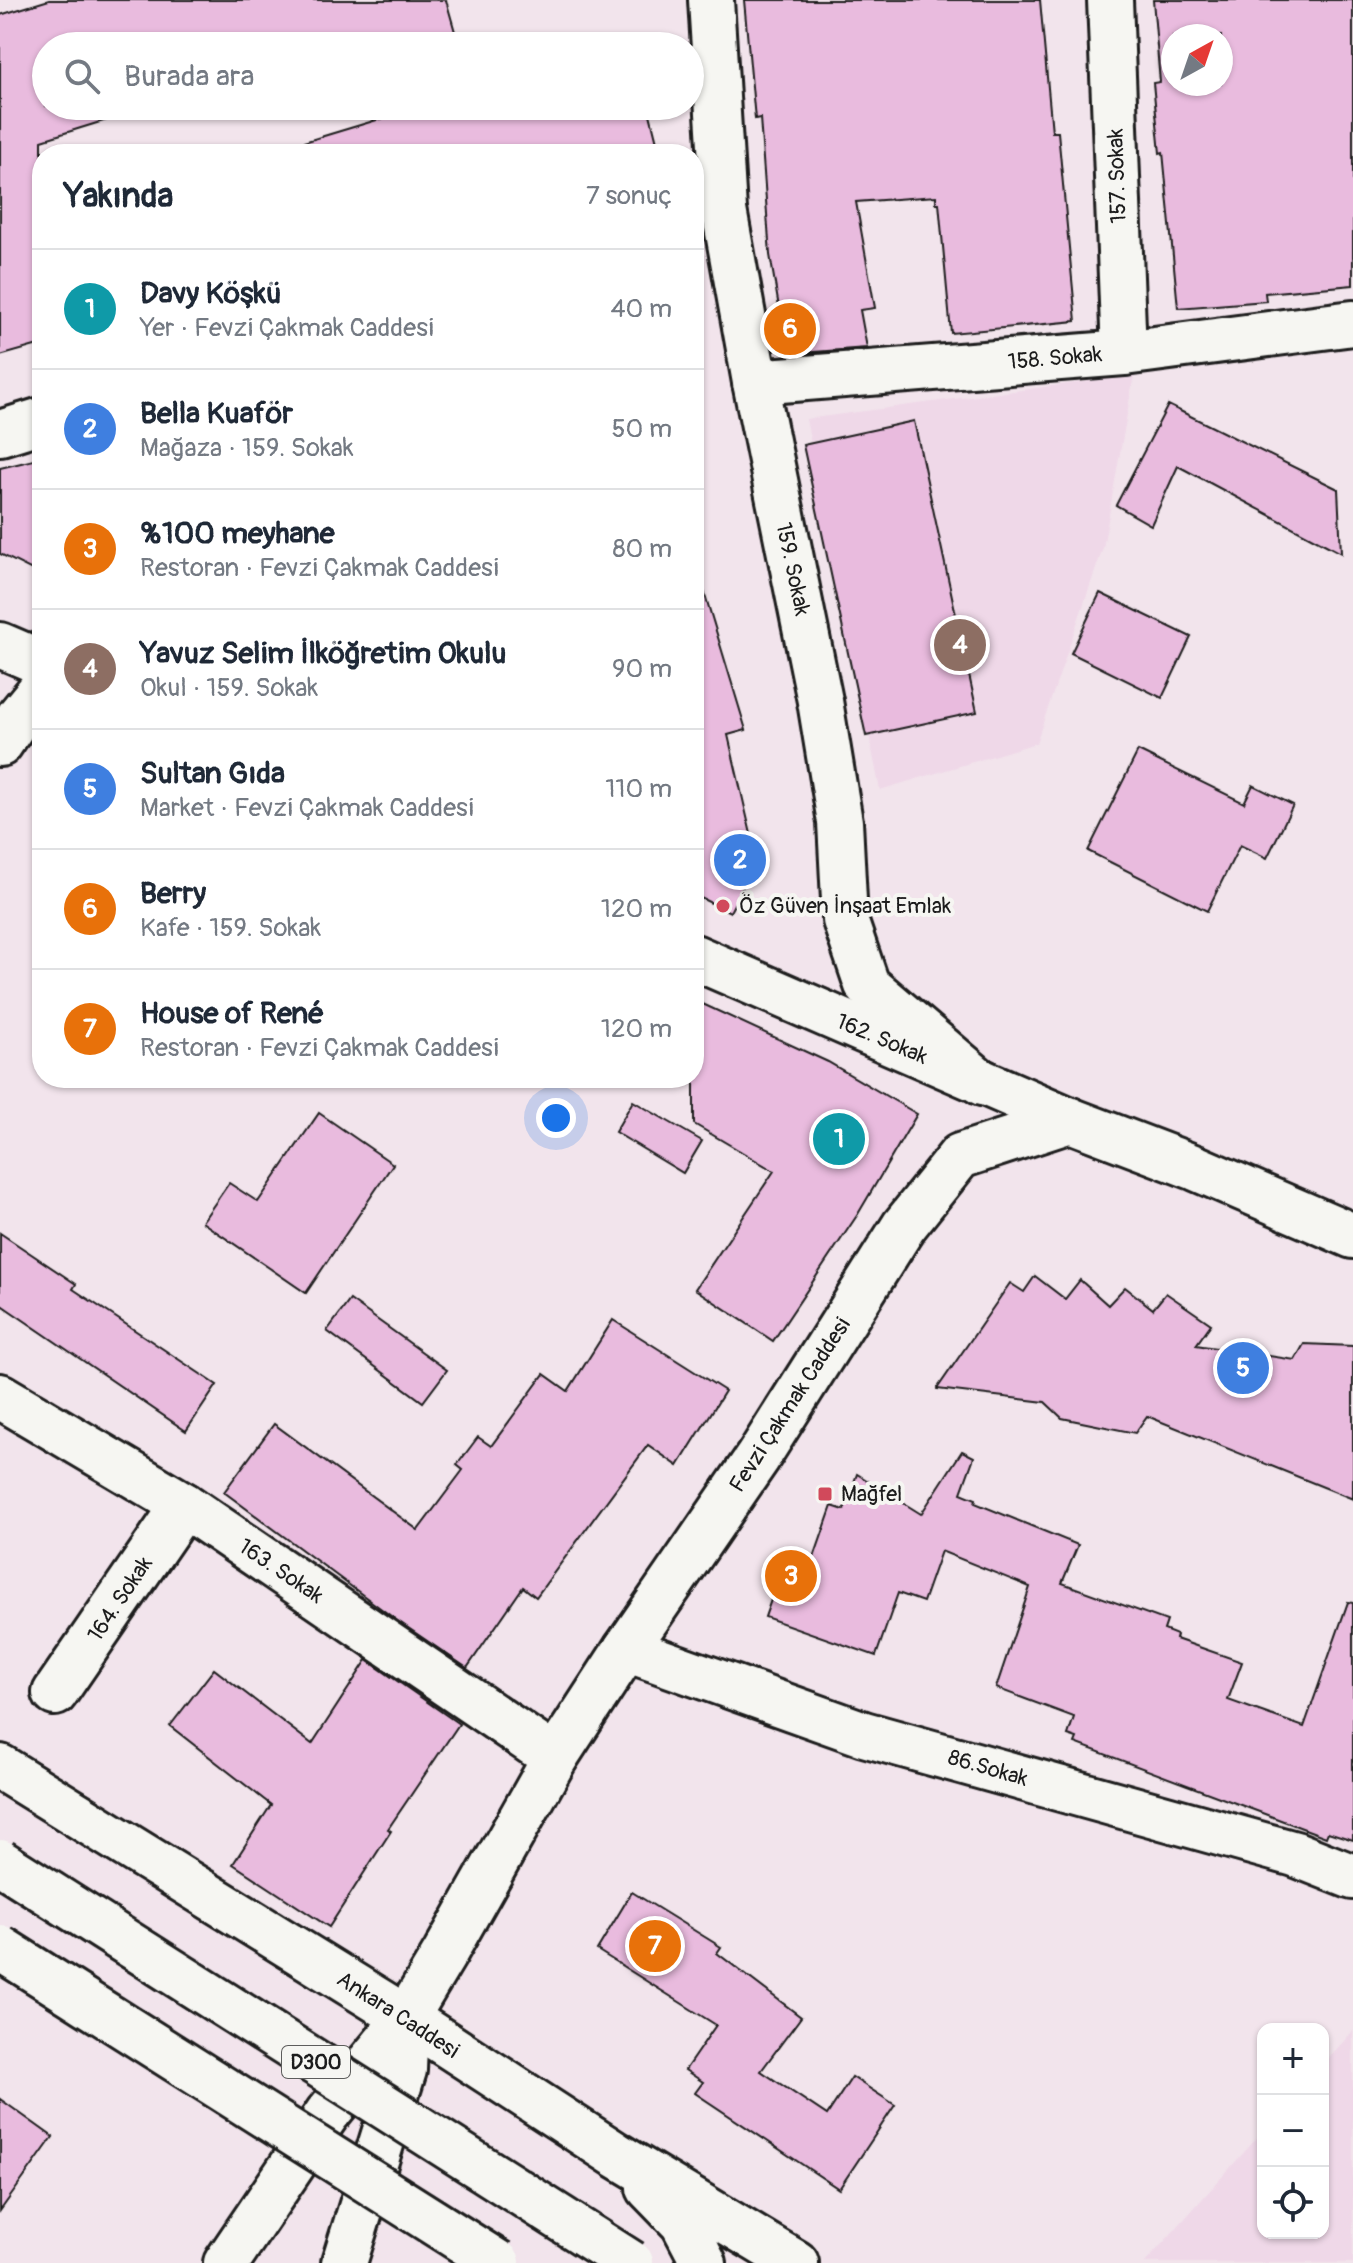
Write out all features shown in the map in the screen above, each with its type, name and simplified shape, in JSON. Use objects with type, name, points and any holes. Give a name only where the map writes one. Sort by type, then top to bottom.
[{"type":"main road","name":"159. Sokak","points":[[711,0],[709,214],[755,382],[820,701],[838,807],[845,920],[867,985],[982,1083]]},
{"type":"main road","name":"157. Sokak","points":[[1110,0],[1124,353]]},
{"type":"main road","name":"158. Sokak","points":[[755,382],[1124,353],[1353,323]]},
{"type":"main road","points":[[0,433],[32,423]]},
{"type":"main road","points":[[0,645],[32,659]]},
{"type":"main road","points":[[0,744],[32,700]]},
{"type":"main road","name":"162. Sokak","points":[[704,961],[1070,1120]]},
{"type":"main road","points":[[1070,1120],[1196,1168],[1353,1236]]},
{"type":"main road","name":"Fevzi Çakmak Caddesi","points":[[226,2263],[327,2114],[406,2018],[555,1758],[758,1457],[904,1226],[960,1156],[1070,1120]]},
{"type":"main road","name":"163. Sokak","points":[[0,1396],[184,1505],[555,1758]]},
{"type":"main road","name":"164. Sokak","points":[[55,1693],[184,1505]]},
{"type":"main road","name":"86.Sokak","points":[[626,1649],[864,1734],[1295,1854],[1353,1877]]},
{"type":"main road","name":"Ankara Caddesi","points":[[1,1760],[615,2154],[796,2263]]},
{"type":"main road","name":"D300","points":[[0,1862],[631,2263]]},
{"type":"main road","points":[[0,1948],[498,2263]]},
{"type":"main road","points":[[344,2263],[404,2070],[406,2018]]},
{"type":"main road","points":[[615,2154],[683,2223],[704,2263]]},
{"type":"shaded area","points":[[1134,375],[1103,548],[1036,743],[880,790],[806,419]]},
{"type":"shaded area","points":[[1353,2031],[1353,2263],[1145,2263],[1257,2138],[1257,2239],[1329,2239],[1329,2057]]},
{"type":"building","points":[[49,0],[446,0],[455,32],[32,32],[32,120],[107,120],[42,140],[42,144],[32,144],[32,347],[0,356],[0,15]]},
{"type":"building","points":[[744,0],[1040,0],[1052,132],[1058,132],[1076,321],[951,333],[936,196],[856,202],[875,308],[860,310],[867,348],[787,354],[770,255],[760,118],[755,119]]},
{"type":"building","points":[[1153,0],[1353,0],[1353,285],[1265,293],[1266,301],[1178,308],[1153,83],[1160,82]]},
{"type":"building","points":[[377,120],[652,120],[658,144],[297,144]]},
{"type":"building","points":[[1168,405],[1338,489],[1341,553],[1178,466],[1151,525],[1116,505]]},
{"type":"building","points":[[914,421],[977,712],[866,736],[803,445]]},
{"type":"building","points":[[32,460],[32,570],[0,554],[0,468]]},
{"type":"building","points":[[704,591],[746,730],[728,735],[757,860],[730,912],[704,900]]},
{"type":"building","points":[[1100,593],[1191,637],[1162,698],[1071,653]]},
{"type":"building","points":[[1138,751],[1244,803],[1253,785],[1293,805],[1267,858],[1240,845],[1207,911],[1088,851]]},
{"type":"building","points":[[704,1005],[828,1062],[917,1114],[858,1214],[773,1341],[695,1289],[774,1171],[694,1124],[694,1088],[704,1088]]},
{"type":"building","points":[[633,1101],[702,1141],[683,1173],[615,1132]]},
{"type":"building","points":[[319,1113],[393,1164],[306,1293],[202,1222],[229,1183],[258,1202]]},
{"type":"building","points":[[0,1233],[76,1284],[73,1289],[217,1385],[186,1431],[0,1304]]},
{"type":"building","points":[[1035,1276],[1065,1299],[1080,1280],[1108,1305],[1125,1287],[1153,1309],[1166,1293],[1211,1324],[1196,1345],[1295,1360],[1304,1344],[1353,1346],[1353,1499],[1147,1416],[1135,1433],[1062,1418],[1045,1402],[937,1389],[1010,1283],[1024,1292]]},
{"type":"building","points":[[350,1300],[447,1370],[423,1402],[327,1331]]},
{"type":"building","points":[[613,1320],[725,1391],[678,1466],[648,1445],[536,1597],[523,1587],[467,1668],[395,1619],[224,1492],[274,1424],[418,1530],[463,1470],[457,1465],[478,1437],[491,1446],[544,1374],[568,1391]]},
{"type":"building","points":[[962,1451],[974,1457],[961,1493],[976,1499],[975,1503],[1078,1545],[1062,1583],[1167,1621],[1164,1630],[1177,1635],[1176,1639],[1242,1662],[1228,1700],[1304,1727],[1348,1602],[1353,1603],[1353,1840],[1328,1832],[1326,1837],[1075,1743],[1077,1738],[1068,1735],[1074,1717],[996,1688],[1030,1587],[941,1551],[923,1602],[898,1593],[876,1656],[765,1617],[785,1560],[810,1569],[832,1506],[844,1510],[857,1474],[921,1514]]},
{"type":"building","points":[[367,1660],[459,1724],[388,1829],[391,1831],[329,1927],[233,1864],[271,1805],[170,1726],[214,1669],[312,1744]]},
{"type":"building","points":[[632,1892],[721,1947],[717,1953],[801,2017],[761,2071],[827,2115],[852,2077],[895,2105],[839,2189],[695,2093],[703,2082],[685,2070],[716,2025],[597,1950]]},
{"type":"building","points":[[0,2099],[53,2137],[0,2211]]},
{"type":"place","name":"Berry","points":[[790,329]]},
{"type":"place","name":"Yavuz Selim İlköğretim Okulu","points":[[960,645]]},
{"type":"place","name":"Bella Kuaför","points":[[740,860]]},
{"type":"place","name":"Öz Güven İnşaat Emlak","points":[[723,906]]},
{"type":"place","name":"Davy Köşkü","points":[[839,1139]]},
{"type":"place","name":"Sultan Gıda","points":[[1243,1368]]},
{"type":"place","name":"Mağfel","points":[[825,1494]]},
{"type":"place","name":"%100 meyhane","points":[[791,1576]]},
{"type":"place","name":"House of René","points":[[655,1946]]}]
